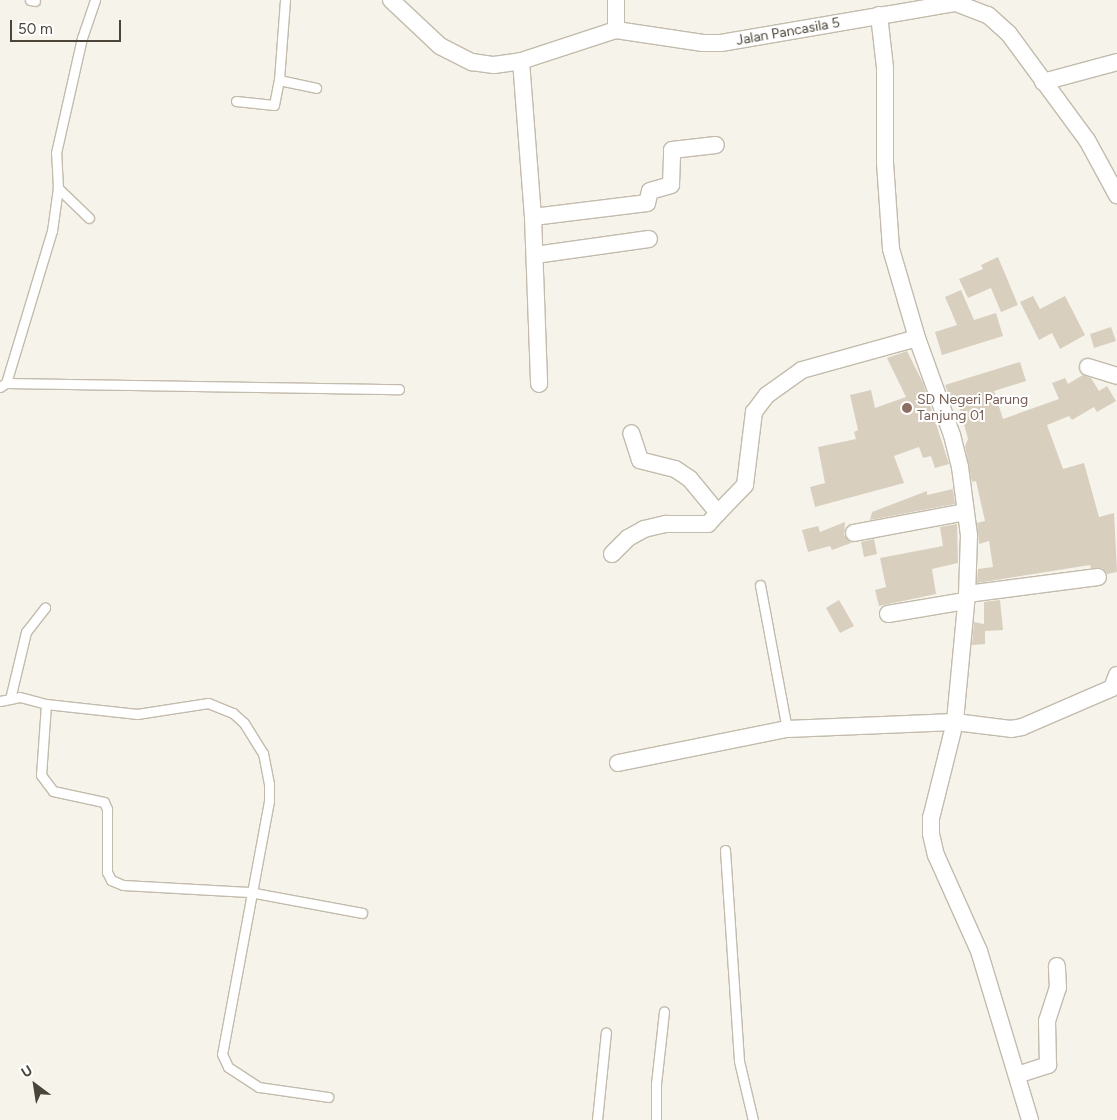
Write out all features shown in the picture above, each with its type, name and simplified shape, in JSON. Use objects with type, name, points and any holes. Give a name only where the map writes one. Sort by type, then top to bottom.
[{"type":"street","name":"Jalan Pancasila 5","points":[[391,0],[440,46],[458,56],[481,64],[521,62],[616,30],[703,43],[721,43],[879,15],[899,5],[957,2],[988,15],[1009,34],[1087,140],[1117,195]]},
{"type":"street","points":[[616,0],[616,30]]},
{"type":"street","points":[[879,15],[885,68],[885,162],[891,249],[917,338],[952,435],[960,467],[968,535],[966,598],[956,722],[931,818],[931,834],[936,855],[979,951],[1030,1120]]},
{"type":"street","points":[[521,62],[534,217],[539,384]]},
{"type":"street","points":[[1043,82],[1117,62]]},
{"type":"street","points":[[534,217],[647,203],[650,191],[671,185],[672,150],[716,145]]},
{"type":"street","points":[[535,254],[649,239]]},
{"type":"street","points":[[612,554],[628,538],[644,530],[666,524],[708,524],[745,485],[754,412],[778,386],[802,370],[917,338]]},
{"type":"street","points":[[1088,367],[1117,376]]},
{"type":"street","points":[[632,433],[640,460],[675,469],[690,480],[718,513]]},
{"type":"street","points":[[854,533],[965,512]]},
{"type":"street","points":[[888,614],[966,598],[1098,577]]},
{"type":"street","points":[[618,763],[786,729],[956,722],[1011,729],[1022,727],[1112,688],[1117,675]]},
{"type":"street","points":[[1017,1075],[1048,1065],[1046,1021],[1058,988],[1058,966]]},
{"type":"lane","points":[[95,0],[82,38],[56,153],[58,188],[52,231],[3,385],[399,389]]},
{"type":"lane","points":[[236,101],[274,105],[280,80],[284,0]]},
{"type":"lane","points":[[280,80],[316,88]]},
{"type":"lane","points":[[58,188],[89,218]]},
{"type":"lane","points":[[760,585],[786,729]]},
{"type":"lane","points":[[10,699],[26,632],[45,608]]},
{"type":"lane","points":[[0,701],[20,697],[46,704],[137,714],[208,703],[233,713],[254,737],[263,753],[269,784],[269,801],[250,892],[222,1054],[228,1067],[259,1087],[328,1097]]},
{"type":"lane","points":[[46,704],[41,775],[53,791],[104,802],[107,809],[108,877],[123,885],[250,892],[362,913]]},
{"type":"lane","points":[[725,850],[738,1061],[753,1120]]},
{"type":"lane","points":[[656,1120],[656,1084],[664,1011]]},
{"type":"lane","points":[[597,1120],[606,1032]]},
{"type":"building","points":[[998,257],[1018,305],[1001,312],[991,288],[968,298],[959,279],[983,269],[981,265]]},
{"type":"building","points":[[961,290],[974,320],[996,313],[1003,336],[942,355],[935,332],[957,325],[945,297]]},
{"type":"building","points":[[1033,296],[1040,309],[1065,296],[1085,335],[1060,349],[1052,333],[1039,340],[1020,302]]},
{"type":"building","points":[[1111,327],[1116,341],[1094,348],[1090,334]]},
{"type":"building","points":[[907,351],[923,383],[949,464],[935,468],[931,456],[923,458],[919,447],[894,456],[904,483],[815,507],[810,487],[825,483],[818,447],[856,439],[854,432],[858,430],[850,395],[871,390],[875,408],[906,397],[887,358]]},
{"type":"building","points":[[1020,362],[1026,381],[994,391],[1003,419],[1059,399],[1052,383],[1065,378],[1068,384],[1083,375],[1091,378],[1099,391],[1107,386],[1116,401],[1097,412],[1094,407],[1072,420],[1069,416],[1047,425],[1063,469],[1084,463],[1099,517],[1114,513],[1117,572],[1107,574],[1102,568],[1091,568],[1090,565],[977,583],[978,569],[993,567],[989,541],[979,544],[977,523],[985,521],[976,481],[972,482],[965,446],[968,439],[958,402],[952,404],[945,385]]},
{"type":"building","points":[[953,489],[955,504],[870,520],[872,512],[927,491],[927,495]]},
{"type":"building","points":[[845,522],[844,535],[851,543],[832,550],[830,546],[808,552],[802,530],[818,526],[820,532]]},
{"type":"building","points":[[957,524],[958,563],[932,569],[936,594],[879,606],[875,590],[886,587],[880,558],[943,546],[940,527]]},
{"type":"building","points":[[874,539],[877,554],[864,557],[861,542]]},
{"type":"building","points":[[839,600],[854,626],[840,633],[826,608]]},
{"type":"building","points":[[1000,600],[1003,630],[985,631],[985,644],[972,645],[974,622],[984,624],[984,602]]},
{"type":"place","name":"SD Negeri Parung Tanjung 01","points":[[907,408]]}]
